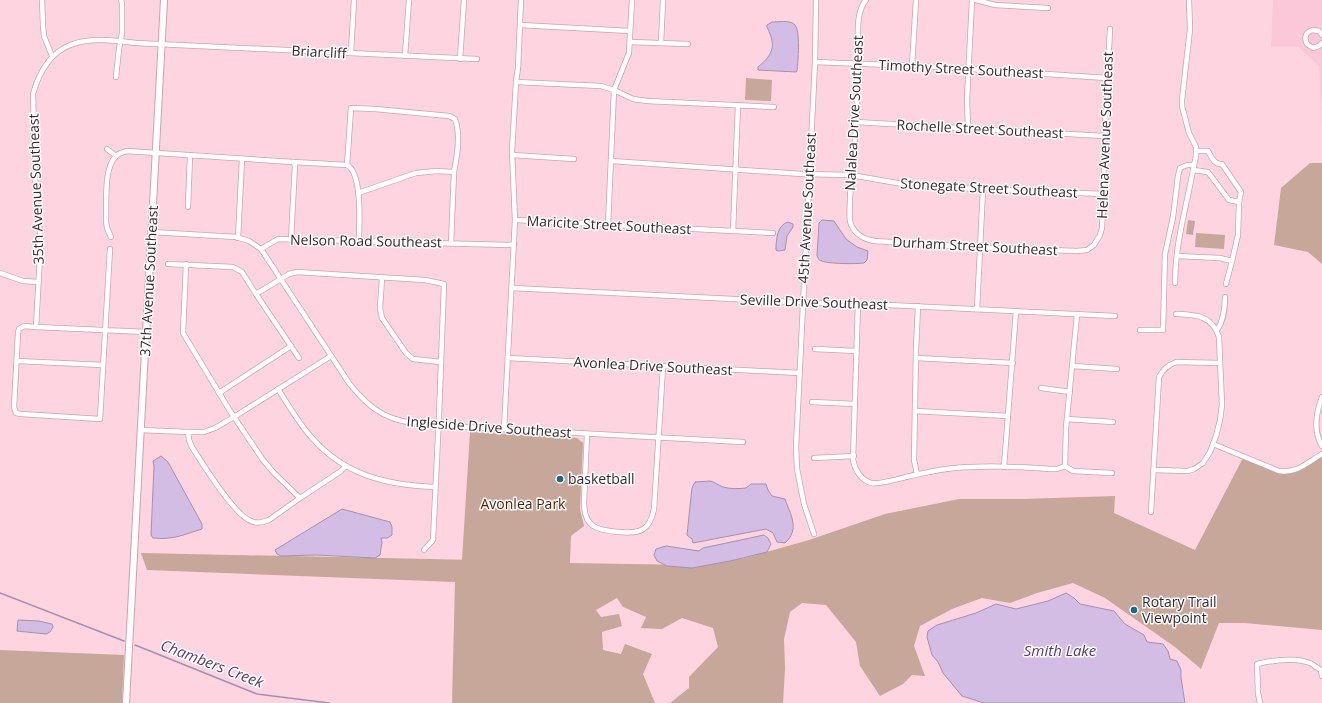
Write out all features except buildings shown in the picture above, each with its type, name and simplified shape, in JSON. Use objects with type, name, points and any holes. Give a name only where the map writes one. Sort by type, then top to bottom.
[{"type":"street","points":[[42,0],[42,26],[44,36],[52,56]]},
{"type":"street","points":[[116,77],[120,41],[122,10],[121,0]]},
{"type":"street","name":"37th Avenue Southeast","points":[[126,703],[135,562],[164,0]]},
{"type":"street","points":[[351,53],[354,0]]},
{"type":"street","points":[[405,56],[409,0]]},
{"type":"street","points":[[460,58],[464,0]]},
{"type":"street","name":"Maricite Street Southeast","points":[[521,0],[512,153],[515,220],[773,233]]},
{"type":"street","points":[[608,225],[614,90],[629,53],[632,0]]},
{"type":"street","points":[[661,42],[663,0]]},
{"type":"street","name":"45th Avenue Southeast","points":[[814,534],[804,504],[797,469],[796,440],[816,0]]},
{"type":"street","name":"Nalalea Drive Southeast","points":[[853,227],[850,218],[851,176],[856,122],[857,63],[860,13],[866,0]]},
{"type":"street","points":[[912,66],[916,0]]},
{"type":"street","points":[[968,127],[967,99],[972,0]]},
{"type":"street","points":[[976,0],[995,5],[1048,8]]},
{"type":"street","points":[[1175,284],[1175,265],[1184,208],[1196,156],[1196,146],[1182,106],[1190,29],[1189,0]]},
{"type":"street","points":[[520,25],[630,31]]},
{"type":"street","name":"Helena Avenue Southeast","points":[[1098,240],[1102,228],[1104,194],[1104,136],[1110,29]]},
{"type":"street","points":[[1322,35],[1319,31],[1312,30],[1306,34],[1305,38],[1305,41],[1309,47],[1316,48],[1322,43]]},
{"type":"street","name":"Briarcliff","points":[[52,56],[69,45],[84,41],[104,39],[136,43],[477,59]]},
{"type":"street","points":[[630,42],[688,44]]},
{"type":"street","name":"35th Avenue Southeast","points":[[36,327],[41,238],[36,202],[33,94],[37,78],[52,56]]},
{"type":"street","name":"Timothy Street Southeast","points":[[814,62],[912,66],[1107,78]]},
{"type":"street","points":[[516,82],[601,86],[633,99],[647,101],[774,107]]},
{"type":"street","points":[[733,231],[738,105]]},
{"type":"street","points":[[359,241],[358,193],[353,172],[347,164],[351,108],[449,116],[455,119],[457,125],[457,137],[451,243]]},
{"type":"street","name":"Rochelle Street Southeast","points":[[856,122],[968,127],[1104,136]]},
{"type":"street","points":[[107,149],[116,156]]},
{"type":"street","points":[[1196,151],[1208,150],[1215,163],[1222,164],[1241,192],[1239,202],[1238,235],[1226,284]]},
{"type":"street","points":[[111,237],[106,221],[107,175],[111,163],[116,156],[127,151],[242,159],[347,164]]},
{"type":"street","points":[[512,153],[574,159]]},
{"type":"street","points":[[188,207],[190,155]]},
{"type":"street","points":[[238,238],[242,159]]},
{"type":"street","name":"Stonegate Street Southeast","points":[[611,161],[851,176],[897,184],[934,187],[1104,194]]},
{"type":"street","points":[[290,239],[295,165],[293,162]]},
{"type":"street","points":[[1140,330],[1163,330],[1165,264],[1180,168],[1187,165],[1208,172],[1229,200],[1239,202]]},
{"type":"street","points":[[358,193],[416,173],[437,171],[454,172]]},
{"type":"street","points":[[977,309],[983,189]]},
{"type":"street","points":[[504,429],[515,220]]},
{"type":"street","name":"Durham Street Southeast","points":[[853,227],[859,235],[868,240],[980,248],[1077,251],[1090,248],[1098,240]]},
{"type":"street","points":[[152,232],[238,238],[249,241],[261,249]]},
{"type":"street","name":"Nelson Road Southeast","points":[[261,249],[278,239],[514,245]]},
{"type":"street","points":[[110,249],[105,330],[100,419],[21,414],[16,412],[14,407],[19,329],[24,326],[36,327],[105,330],[146,332]]},
{"type":"street","name":"Ingleside Drive Southeast","points":[[261,249],[356,392],[374,409],[392,418],[404,422],[439,425],[743,442]]},
{"type":"street","points":[[1177,256],[1220,258],[1232,261]]},
{"type":"street","points":[[168,264],[233,266],[242,272],[299,358]]},
{"type":"street","points":[[186,264],[183,333],[234,417],[263,460],[300,498]]},
{"type":"street","points":[[1165,264],[1175,265]]},
{"type":"street","points":[[256,294],[289,274],[297,272],[425,280],[444,284],[433,540],[424,550]]},
{"type":"street","points":[[0,273],[23,281],[38,282]]},
{"type":"street","points":[[382,278],[380,308],[382,318],[406,354],[413,359],[441,362]]},
{"type":"street","name":"Seville Drive Southeast","points":[[512,288],[1115,316]]},
{"type":"street","points":[[1217,330],[1223,320],[1225,297]]},
{"type":"street","points":[[858,304],[854,466],[864,480],[877,484],[917,474],[954,468],[1004,467],[1057,469],[1065,466]]},
{"type":"street","points":[[917,474],[914,460],[918,306]]},
{"type":"street","points":[[1004,467],[1016,312]]},
{"type":"street","points":[[1065,466],[1067,419],[1077,314]]},
{"type":"street","points":[[1154,470],[1186,472],[1203,463],[1213,444],[1220,420],[1222,405],[1219,337],[1217,330],[1211,323],[1202,317],[1176,314]]},
{"type":"street","points":[[219,392],[291,346]]},
{"type":"street","points":[[815,349],[856,351]]},
{"type":"street","points":[[141,430],[204,432],[215,428],[331,356]]},
{"type":"street","name":"Avonlea Drive Southeast","points":[[508,358],[798,374]]},
{"type":"street","points":[[916,358],[1013,364]]},
{"type":"street","points":[[17,361],[103,365]]},
{"type":"street","points":[[1151,512],[1158,381],[1168,366],[1176,362],[1220,363]]},
{"type":"street","points":[[1073,366],[1117,369]]},
{"type":"street","points":[[587,434],[584,502],[586,516],[590,524],[603,531],[628,533],[637,532],[643,529],[653,517],[655,503],[663,367]]},
{"type":"street","points":[[1041,388],[1070,392]]},
{"type":"street","points":[[278,389],[299,422],[313,439],[326,452],[346,466],[372,478],[387,482],[401,485],[435,487]]},
{"type":"street","points":[[1322,397],[1316,420],[1317,431],[1322,446]]},
{"type":"street","points":[[812,402],[855,404]]},
{"type":"street","points":[[915,411],[1008,416]]},
{"type":"street","points":[[1067,419],[1113,422]]},
{"type":"street","points":[[188,432],[189,440],[192,446],[216,484],[241,514],[248,520],[258,523],[269,520],[342,471],[346,466]]},
{"type":"street","points":[[1213,444],[1279,471],[1288,472],[1296,470],[1322,454]]},
{"type":"street","points":[[814,458],[854,456]]},
{"type":"street","points":[[1065,466],[1073,471],[1112,473]]},
{"type":"street","points":[[1260,703],[1258,693],[1257,664],[1272,661],[1294,660],[1311,663],[1321,670],[1322,676]]},
{"type":"shaded area","points":[[1273,0],[1322,0],[1322,125],[1319,66],[1298,47],[1271,47]]},
{"type":"green space","points":[[746,78],[772,80],[771,101],[745,100]]},
{"type":"green space","points":[[1310,163],[1322,163],[1322,264],[1308,252],[1274,245],[1281,188]]},
{"type":"green space","points":[[1188,220],[1195,221],[1193,235],[1186,234]]},
{"type":"green space","points":[[1196,233],[1225,235],[1224,249],[1195,247]]},
{"type":"green space","name":"Avonlea Park","points":[[470,432],[577,438],[583,443],[580,509],[584,526],[571,536],[570,563],[691,565],[745,558],[809,540],[885,514],[959,499],[1022,499],[1115,496],[1114,513],[1195,550],[1244,456],[1288,472],[1322,454],[1322,630],[1245,623],[1219,623],[1201,669],[1175,647],[1105,598],[1073,583],[1037,593],[1010,603],[982,598],[952,609],[920,626],[914,646],[925,676],[912,675],[903,684],[880,696],[860,666],[856,642],[826,605],[802,603],[790,612],[784,639],[785,669],[783,703],[670,703],[689,688],[689,677],[718,647],[713,628],[682,618],[662,629],[641,628],[646,617],[623,607],[617,598],[596,610],[601,617],[619,614],[622,626],[602,632],[603,650],[621,654],[625,644],[652,654],[643,674],[655,703],[452,703],[455,582],[147,570],[141,553],[462,560]]},
{"type":"green space","points":[[0,650],[124,655],[122,703],[0,703]]},
{"type":"water","points":[[772,22],[789,22],[794,24],[796,27],[798,32],[798,46],[796,72],[758,70],[758,67],[767,58],[772,49],[772,39],[767,25]]},
{"type":"water","points":[[822,220],[834,221],[846,239],[857,247],[868,251],[867,260],[864,263],[849,264],[830,263],[819,260],[817,256],[819,223]]},
{"type":"water","points":[[788,222],[793,224],[793,227],[787,236],[785,250],[778,251],[776,250],[776,242],[779,230],[781,226]]},
{"type":"water","points":[[161,456],[168,462],[202,524],[202,529],[172,538],[153,538],[151,535],[153,461]]},
{"type":"water","points":[[710,481],[723,487],[734,489],[746,488],[751,484],[766,484],[772,496],[785,499],[793,522],[790,538],[785,543],[777,542],[773,533],[766,529],[693,543],[692,539],[687,535],[692,488],[695,482]]},
{"type":"water","points":[[342,509],[390,522],[392,527],[392,535],[387,538],[381,538],[382,542],[380,555],[375,558],[316,555],[281,556],[277,554],[275,550]]},
{"type":"water","points":[[764,535],[768,538],[771,544],[767,552],[692,568],[667,566],[657,561],[654,555],[656,549],[666,546],[699,551],[703,548]]},
{"type":"water","name":"Smith Lake","points":[[1066,593],[1080,604],[1114,611],[1125,624],[1144,635],[1147,642],[1163,644],[1168,651],[1170,659],[1177,661],[1181,670],[1185,703],[984,703],[962,696],[943,673],[938,662],[932,655],[927,637],[928,631],[937,625],[976,613],[996,604],[1016,609],[1048,601]]},
{"type":"water","points":[[18,620],[39,621],[52,624],[53,627],[50,632],[46,634],[17,631]]},
{"type":"waterway","name":"Chambers Creek","points":[[0,593],[124,641]]},
{"type":"waterway","name":"Chambers Creek","points":[[135,645],[257,694],[329,703]]},
{"type":"place","name":"basketball","points":[[560,479]]},
{"type":"place","name":"Rotary Trail Viewpoint","points":[[1134,610]]}]
